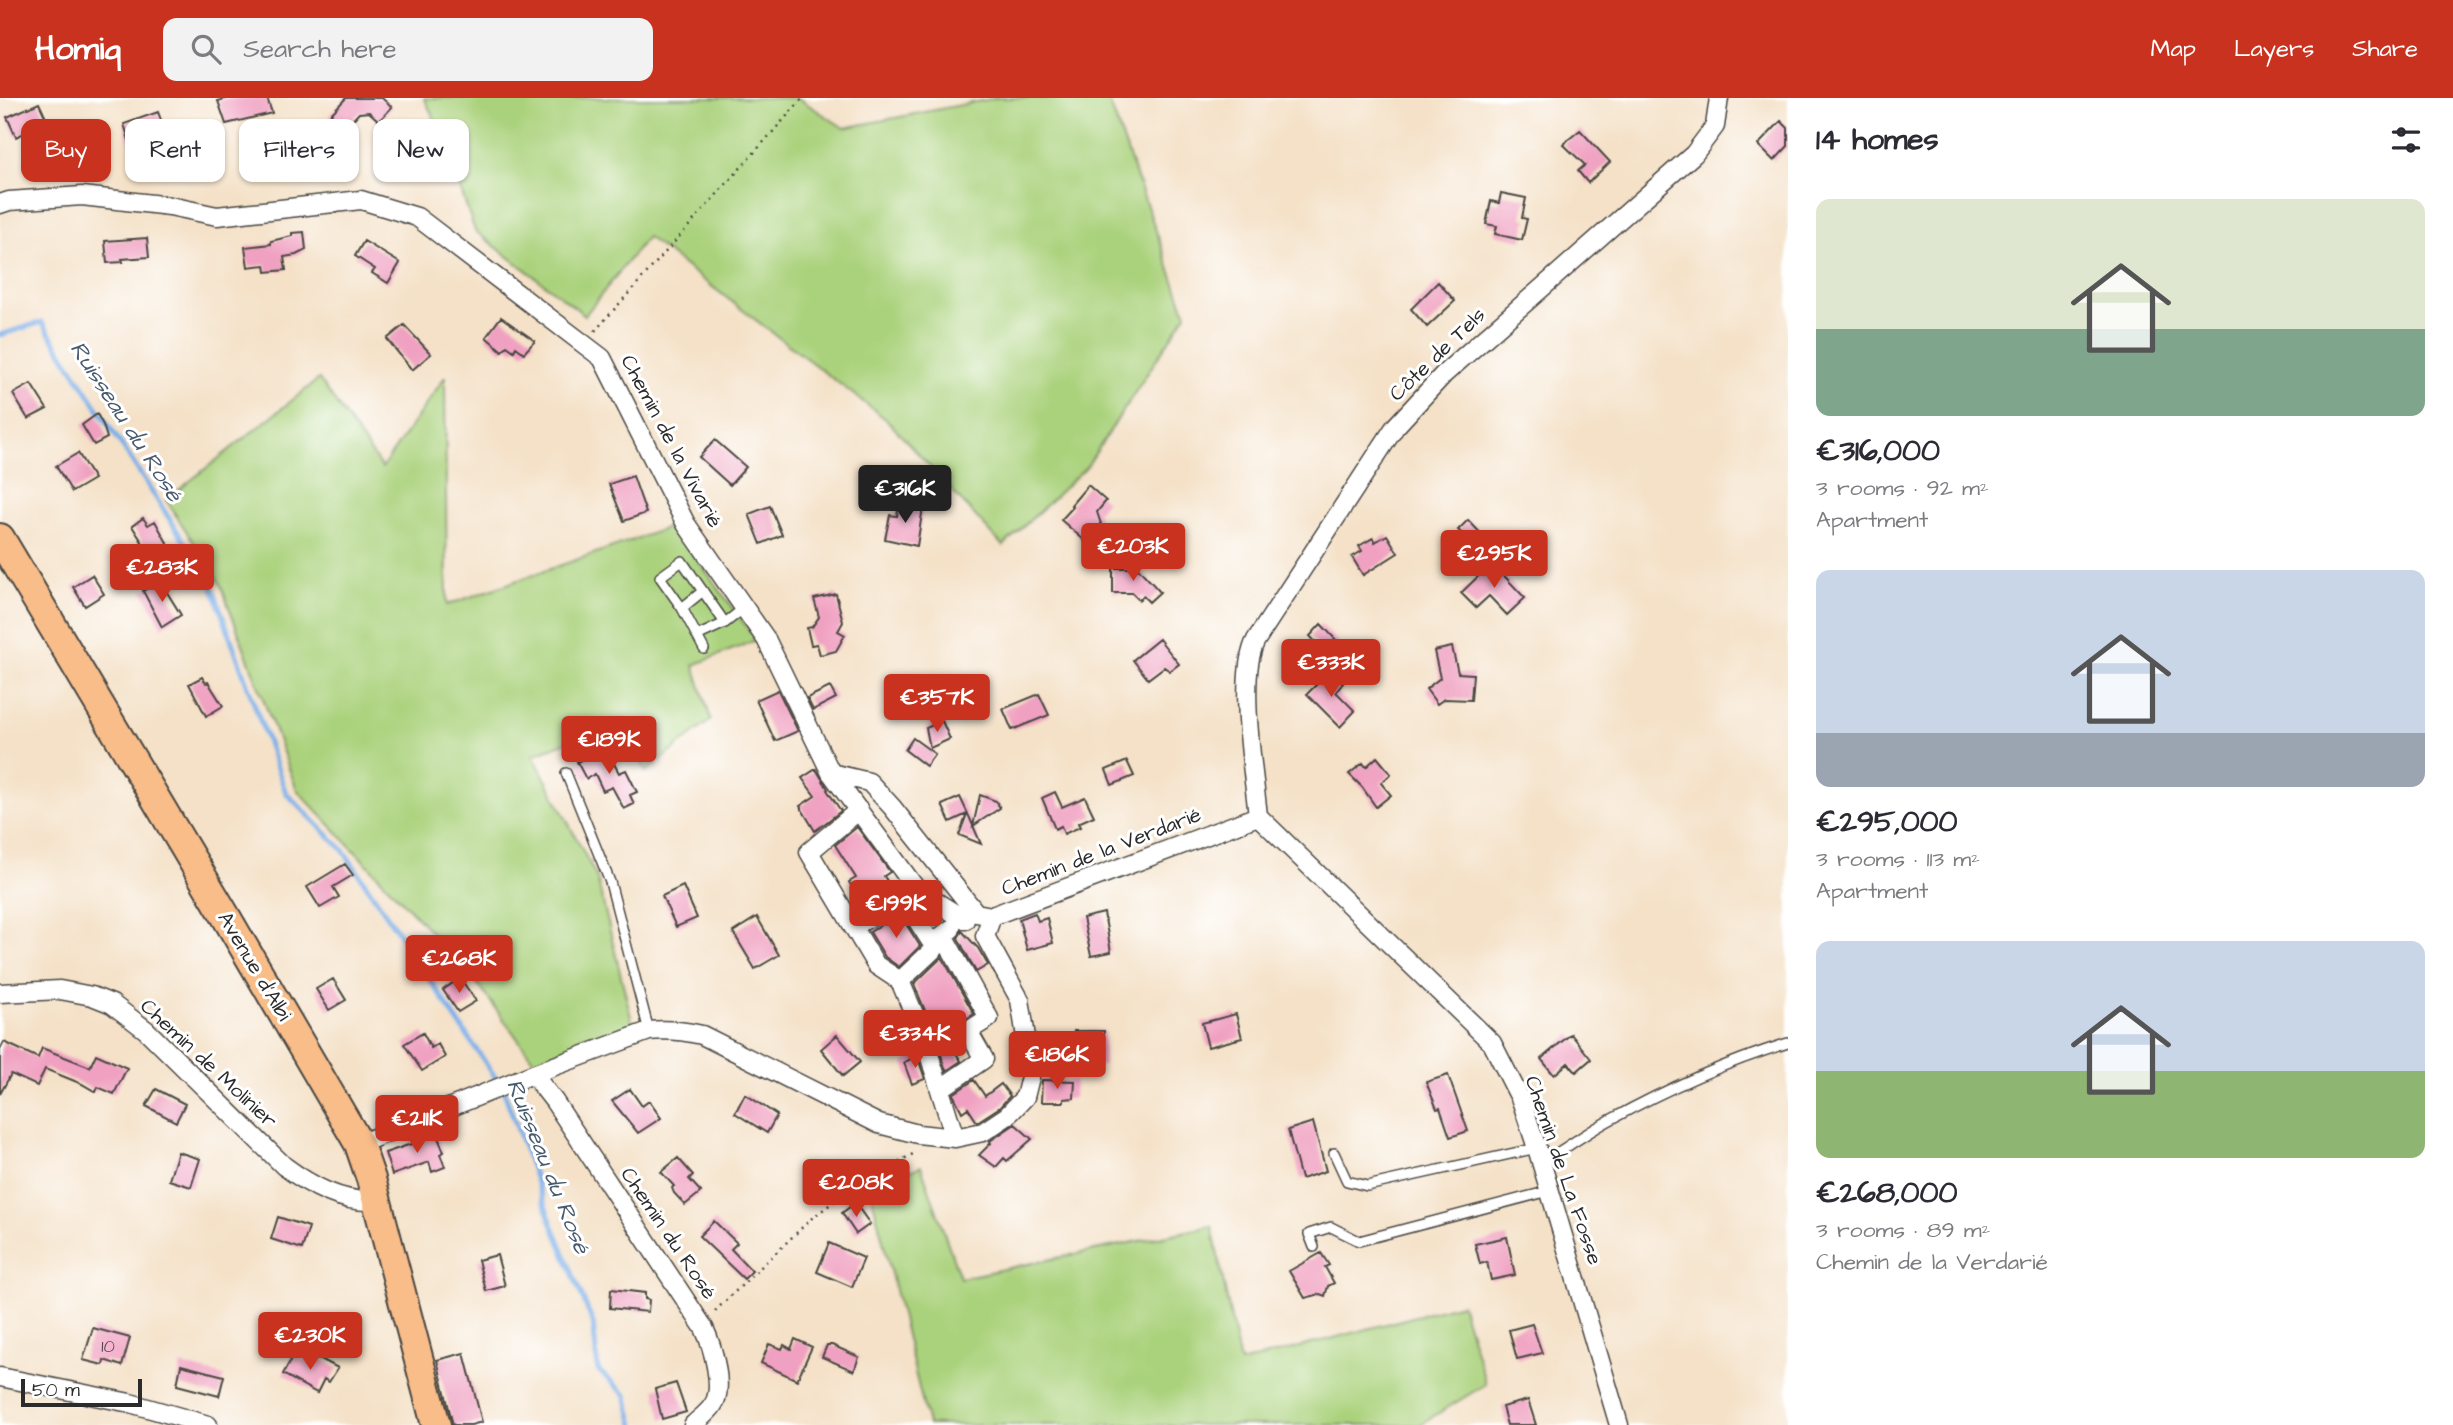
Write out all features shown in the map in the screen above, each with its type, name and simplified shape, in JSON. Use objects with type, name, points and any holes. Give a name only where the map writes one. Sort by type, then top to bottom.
[{"type":"main road","name":"Avenue d'Albi","points":[[0,538],[359,1144],[436,1425]]},
{"type":"street","name":"Côte de Tels","points":[[1258,817],[1248,694],[1248,667],[1256,640],[1395,427],[1418,399],[1693,154],[1716,126],[1719,98]]},
{"type":"street","name":"Chemin de la Vivarié","points":[[0,204],[9,201],[82,197],[170,206],[217,215],[361,200],[417,217],[602,358],[686,524],[766,639],[831,773],[859,810],[939,942],[989,1018],[968,1031]]},
{"type":"street","points":[[831,773],[869,782],[978,916]]},
{"type":"street","points":[[859,810],[809,852],[876,965],[900,981],[923,1035],[940,1089],[946,1137]]},
{"type":"street","name":"Chemin de la Verdarié","points":[[359,1144],[649,1031],[681,1030],[702,1035],[879,1124],[907,1132],[946,1137],[983,1132],[1007,1116],[1025,1097],[1030,1077],[1030,1062],[1020,1000],[985,936],[978,916],[1258,817]]},
{"type":"street","name":"Chemin de La Fosse","points":[[1258,817],[1492,1044],[1521,1100],[1619,1425]]},
{"type":"street","points":[[853,927],[910,894],[978,916]]},
{"type":"street","points":[[900,981],[939,942],[978,916]]},
{"type":"street","name":"Chemin de Molinier","points":[[0,993],[60,990],[92,996],[112,1004],[146,1030],[284,1166],[304,1181],[348,1200],[376,1201]]},
{"type":"street","points":[[923,1035],[968,1031],[984,1059],[940,1089]]},
{"type":"street","name":"Chemin du Rosé","points":[[533,1074],[562,1112],[702,1324],[712,1350],[718,1395],[714,1404],[693,1425]]},
{"type":"street","points":[[0,1377],[130,1403],[208,1425]]},
{"type":"lane","points":[[704,649],[682,608],[660,578],[682,561],[725,623]]},
{"type":"lane","points":[[682,608],[703,591]]},
{"type":"lane","points":[[697,636],[725,623],[744,608]]},
{"type":"lane","points":[[566,773],[610,882],[649,1031]]},
{"type":"lane","points":[[1334,1153],[1347,1181],[1367,1186],[1539,1156],[1665,1092],[1747,1056],[1788,1043]]},
{"type":"lane","points":[[1314,1247],[1309,1234],[1331,1227],[1359,1241],[1549,1191]]},
{"type":"path","points":[[583,344],[801,99]]},
{"type":"path","points":[[702,1324],[812,1218],[861,1181],[946,1137]]},
{"type":"green space","points":[[424,98],[798,98],[844,128],[996,98],[1108,98],[1186,314],[1087,466],[1003,546],[887,420],[647,237],[585,315],[475,231],[458,182],[469,182],[469,119],[434,119]]},
{"type":"green space","points":[[445,377],[447,605],[673,526],[756,640],[694,665],[711,720],[646,772],[621,721],[533,755],[597,878],[633,1025],[534,1061],[469,972],[297,790],[220,583],[166,500],[319,379],[382,468]]},
{"type":"green space","points":[[921,1166],[960,1278],[1212,1226],[1240,1363],[1461,1304],[1486,1384],[1419,1425],[928,1425],[870,1188]]},
{"type":"building","points":[[228,98],[267,98],[272,113],[226,124],[218,101]]},
{"type":"building","points":[[346,98],[382,98],[392,107],[381,119],[369,112],[359,113],[353,119],[332,119],[329,116]]},
{"type":"building","points":[[39,103],[46,119],[21,119],[21,135],[16,137],[7,117]]},
{"type":"building","points":[[158,112],[161,119],[138,119]]},
{"type":"building","points":[[1781,121],[1788,128],[1788,146],[1774,161],[1758,145]]},
{"type":"building","points":[[1580,130],[1610,162],[1588,183],[1578,171],[1585,165],[1563,144]]},
{"type":"building","points":[[1501,193],[1526,198],[1522,218],[1527,219],[1522,240],[1495,234],[1497,226],[1486,224],[1491,201],[1499,203]]},
{"type":"building","points":[[304,232],[306,250],[284,257],[286,270],[266,272],[265,265],[248,267],[245,247],[271,244],[271,241],[292,236],[292,233]]},
{"type":"building","points":[[147,238],[149,257],[107,263],[105,241]]},
{"type":"building","points":[[364,241],[400,263],[388,283],[372,273],[375,269],[355,256]]},
{"type":"building","points":[[1438,282],[1455,301],[1427,327],[1411,309]]},
{"type":"building","points":[[501,317],[535,341],[524,353],[516,347],[514,351],[507,346],[502,351],[486,337]]},
{"type":"building","points":[[404,325],[431,354],[412,370],[387,339]]},
{"type":"building","points":[[31,384],[47,409],[28,419],[13,394]]},
{"type":"building","points":[[97,414],[107,438],[94,445],[82,425]]},
{"type":"building","points":[[715,440],[746,467],[730,485],[699,457]]},
{"type":"building","points":[[78,453],[94,479],[72,492],[56,466]]},
{"type":"building","points":[[633,476],[646,513],[624,521],[609,484]]},
{"type":"building","points":[[1088,485],[1106,501],[1097,512],[1106,539],[1087,546],[1084,540],[1061,520]]},
{"type":"building","points":[[899,503],[923,507],[917,546],[885,539],[890,515],[897,516]]},
{"type":"building","points":[[770,506],[782,535],[761,544],[749,514]]},
{"type":"building","points":[[143,518],[148,525],[155,521],[186,577],[166,589],[155,573],[160,570],[132,526]]},
{"type":"building","points":[[1468,520],[1493,546],[1481,559],[1468,547],[1472,543],[1458,530]]},
{"type":"building","points":[[1387,535],[1398,553],[1363,575],[1352,557],[1362,551],[1359,546],[1373,538],[1375,542]]},
{"type":"building","points":[[1492,563],[1525,598],[1507,615],[1489,596],[1476,608],[1461,593]]},
{"type":"building","points":[[1113,568],[1138,568],[1160,592],[1149,602],[1143,596],[1139,600],[1132,593],[1113,593]]},
{"type":"building","points":[[92,575],[104,594],[85,606],[73,587]]},
{"type":"building","points":[[160,581],[181,615],[162,627],[143,591]]},
{"type":"building","points":[[836,594],[843,622],[838,631],[845,635],[836,651],[820,655],[817,644],[811,645],[807,628],[812,627],[819,617],[814,599]]},
{"type":"building","points":[[1321,624],[1338,642],[1326,654],[1310,636]]},
{"type":"building","points":[[1159,639],[1179,664],[1170,671],[1164,667],[1148,679],[1133,660]]},
{"type":"building","points":[[1452,647],[1458,673],[1473,674],[1471,700],[1444,699],[1437,704],[1426,689],[1440,678],[1434,651]]},
{"type":"building","points":[[1331,670],[1343,683],[1336,692],[1355,711],[1340,727],[1307,694]]},
{"type":"building","points":[[202,677],[223,706],[206,716],[189,684]]},
{"type":"building","points":[[830,687],[836,698],[813,710],[807,698]]},
{"type":"building","points":[[778,690],[798,731],[775,741],[756,700]]},
{"type":"building","points":[[1039,694],[1049,715],[1012,730],[1003,709]]},
{"type":"building","points":[[942,721],[950,739],[930,748],[926,728]]},
{"type":"building","points":[[913,738],[935,754],[926,766],[905,750]]},
{"type":"building","points":[[605,747],[619,773],[626,770],[637,792],[630,795],[634,804],[624,809],[612,787],[603,791],[595,774],[586,779],[577,762]]},
{"type":"building","points":[[1377,757],[1391,774],[1381,783],[1391,795],[1376,807],[1349,774],[1363,763],[1366,767]]},
{"type":"building","points":[[1127,761],[1134,776],[1112,785],[1106,770]]},
{"type":"building","points":[[816,769],[841,811],[815,831],[800,806],[815,796],[802,778]]},
{"type":"building","points":[[1055,792],[1062,807],[1085,797],[1094,816],[1078,823],[1080,827],[1064,834],[1061,826],[1055,829],[1042,798]]},
{"type":"building","points":[[980,795],[996,801],[1000,808],[973,826]]},
{"type":"building","points":[[960,797],[981,844],[959,835],[967,814],[950,822],[942,805]]},
{"type":"building","points":[[857,827],[890,872],[884,876],[893,891],[872,903],[864,889],[856,894],[849,882],[856,878],[835,845]]},
{"type":"building","points":[[345,864],[353,875],[333,887],[339,897],[320,908],[307,887]]},
{"type":"building","points":[[683,886],[697,918],[676,927],[662,896]]},
{"type":"building","points":[[899,913],[920,946],[899,967],[885,957],[870,932]]},
{"type":"building","points":[[1035,913],[1038,921],[1047,918],[1053,943],[1027,950],[1019,919]]},
{"type":"building","points":[[1104,913],[1111,952],[1091,956],[1083,918]]},
{"type":"building","points":[[757,917],[779,955],[755,969],[733,932]]},
{"type":"building","points":[[962,931],[978,948],[988,965],[976,972],[958,938]]},
{"type":"building","points":[[942,957],[974,1014],[964,1020],[930,1023],[914,984]]},
{"type":"building","points":[[460,978],[476,1001],[458,1012],[443,990]]},
{"type":"building","points":[[333,979],[346,1000],[329,1010],[316,989]]},
{"type":"building","points":[[1236,1014],[1242,1038],[1208,1047],[1202,1023]]},
{"type":"building","points":[[1074,1031],[1104,1031],[1104,1066],[1074,1066]]},
{"type":"building","points":[[423,1033],[431,1048],[438,1044],[445,1057],[422,1071],[404,1044]]},
{"type":"building","points":[[1571,1034],[1591,1059],[1576,1072],[1568,1063],[1554,1075],[1541,1059]]},
{"type":"building","points":[[837,1035],[860,1062],[843,1076],[821,1049]]},
{"type":"building","points":[[4,1042],[38,1058],[42,1048],[90,1067],[96,1054],[127,1068],[114,1094],[98,1087],[96,1092],[45,1069],[37,1086],[11,1074],[0,1094],[0,1050]]},
{"type":"building","points":[[938,1045],[963,1045],[954,1050],[961,1061],[946,1071]]},
{"type":"building","points":[[917,1055],[925,1079],[912,1084],[904,1063]]},
{"type":"building","points":[[1448,1075],[1468,1131],[1450,1137],[1440,1108],[1437,1109],[1426,1082]]},
{"type":"building","points":[[974,1080],[985,1096],[1001,1084],[1010,1096],[1000,1107],[977,1122],[968,1108],[962,1112],[953,1094]]},
{"type":"building","points":[[1042,1080],[1075,1081],[1074,1098],[1064,1099],[1064,1102],[1041,1102]]},
{"type":"building","points":[[156,1089],[185,1104],[176,1122],[146,1106]]},
{"type":"building","points":[[630,1089],[642,1106],[649,1101],[661,1118],[638,1133],[612,1101]]},
{"type":"building","points":[[745,1094],[777,1115],[767,1133],[735,1113]]},
{"type":"building","points":[[1313,1122],[1326,1171],[1301,1179],[1288,1130]]},
{"type":"building","points":[[1015,1124],[1032,1139],[1007,1161],[1004,1158],[996,1167],[979,1155],[990,1141]]},
{"type":"building","points":[[430,1128],[433,1137],[437,1135],[444,1152],[440,1154],[445,1167],[432,1172],[429,1162],[392,1175],[385,1153],[423,1140],[421,1131]]},
{"type":"building","points":[[178,1152],[200,1159],[191,1187],[169,1180]]},
{"type":"building","points":[[678,1158],[693,1175],[689,1179],[701,1192],[685,1205],[674,1193],[674,1186],[661,1172]]},
{"type":"building","points":[[855,1203],[870,1224],[856,1234],[842,1213]]},
{"type":"building","points":[[278,1217],[309,1227],[302,1249],[271,1239]]},
{"type":"building","points":[[714,1221],[737,1243],[731,1249],[752,1271],[744,1279],[699,1236]]},
{"type":"building","points":[[1507,1237],[1515,1275],[1491,1280],[1487,1262],[1480,1264],[1475,1244]]},
{"type":"building","points":[[829,1243],[864,1258],[852,1287],[817,1272]]},
{"type":"building","points":[[1321,1253],[1329,1265],[1325,1267],[1334,1283],[1328,1286],[1325,1296],[1320,1294],[1305,1298],[1289,1271]]},
{"type":"building","points":[[497,1255],[505,1286],[486,1291],[478,1260]]},
{"type":"building","points":[[611,1289],[645,1293],[645,1299],[649,1300],[648,1312],[610,1308]]},
{"type":"building","points":[[1532,1324],[1542,1353],[1517,1359],[1509,1330]]},
{"type":"building","points":[[93,1328],[130,1338],[122,1366],[104,1360],[103,1365],[83,1360]]},
{"type":"building","points":[[795,1339],[812,1347],[797,1380],[761,1363],[769,1344],[782,1349],[784,1345],[791,1349]]},
{"type":"building","points":[[827,1345],[859,1357],[854,1371],[822,1357]]},
{"type":"building","points":[[464,1353],[482,1422],[453,1425],[437,1360]]},
{"type":"building","points":[[294,1354],[307,1362],[311,1354],[338,1368],[329,1382],[324,1379],[317,1393],[283,1374]]},
{"type":"building","points":[[181,1365],[224,1376],[219,1396],[177,1385]]},
{"type":"building","points":[[676,1383],[686,1412],[662,1419],[655,1389]]},
{"type":"building","points":[[1528,1400],[1536,1425],[1507,1425],[1502,1407]]},
{"type":"waterway","name":"Ruisseau du Rosé","points":[[0,335],[42,322],[211,583],[286,793],[343,850],[503,1089],[550,1219],[593,1323],[598,1370],[626,1395],[634,1425]]}]
